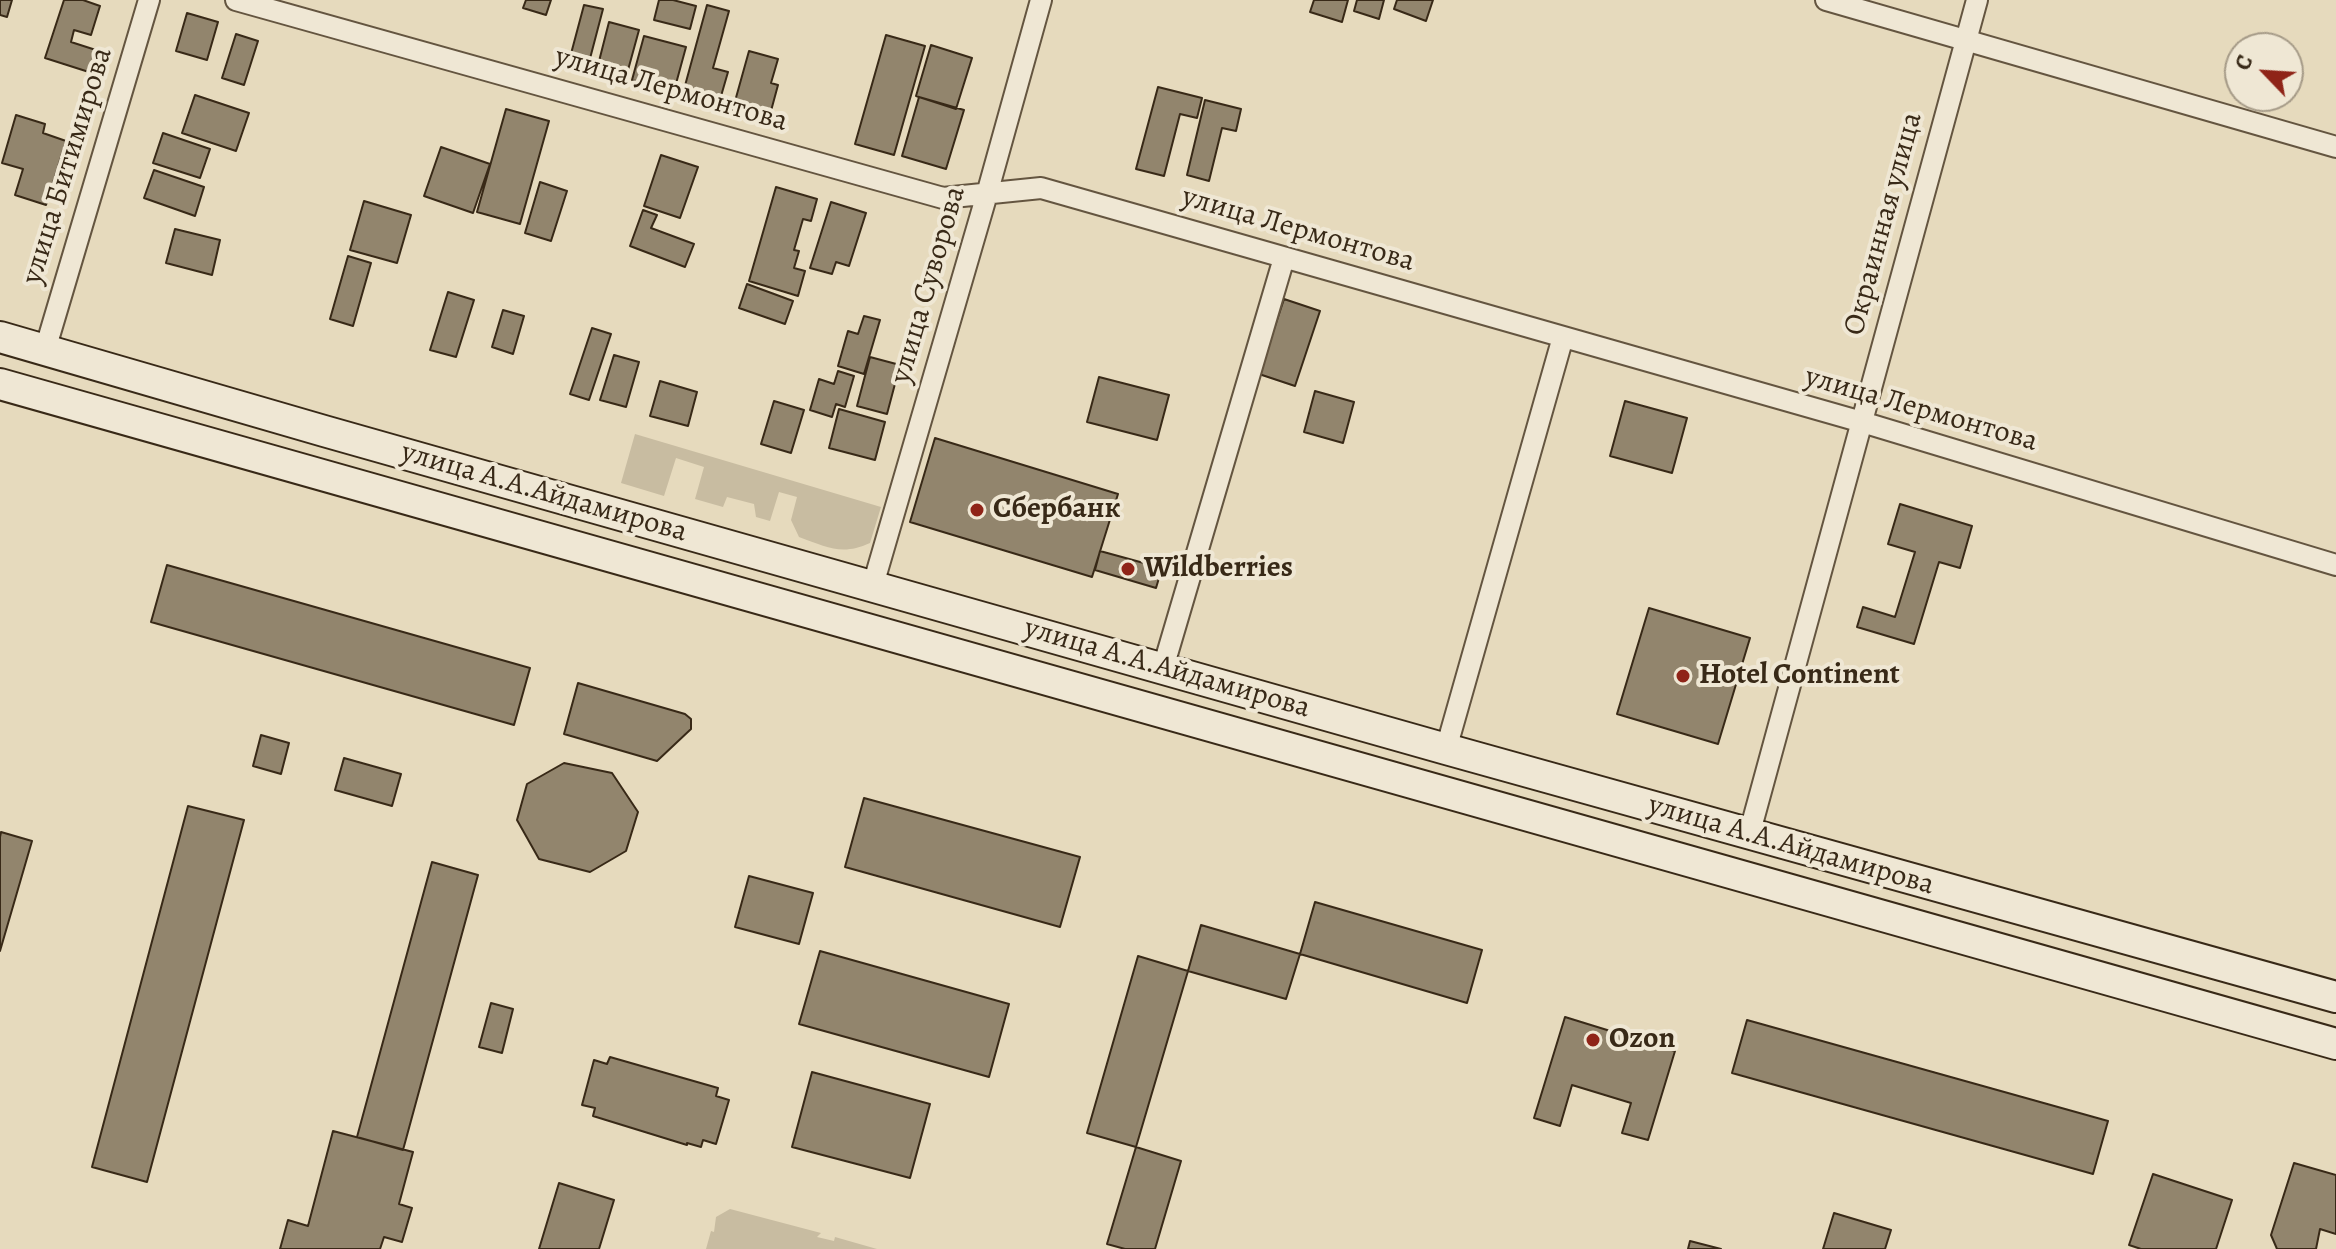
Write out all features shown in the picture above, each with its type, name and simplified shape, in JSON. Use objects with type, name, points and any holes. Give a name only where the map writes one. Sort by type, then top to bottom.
[{"type":"main road","name":"улица А.А.Айдамирова","points":[[0,337],[1749,835],[2336,997]]},
{"type":"main road","name":"улица А.А.Айдамирова","points":[[0,384],[2336,1044]]},
{"type":"street","name":"улица Битимирова","points":[[45,350],[149,0]]},
{"type":"street","name":"улица Лермонтова","points":[[236,0],[943,198],[1041,188],[1862,422],[2336,565]]},
{"type":"street","name":"улица Суворова","points":[[873,585],[1041,0]]},
{"type":"street","points":[[1826,0],[2336,147]]},
{"type":"street","name":"Окраинная улица","points":[[1749,835],[1977,0]]},
{"type":"street","points":[[1163,668],[1284,258]]},
{"type":"street","points":[[1446,749],[1563,337]]},
{"type":"shaded area","points":[[635,434],[881,507],[870,543],[843,549],[826,547],[799,537],[791,520],[797,497],[779,492],[770,521],[756,517],[754,504],[727,497],[723,507],[695,499],[704,467],[676,458],[664,496],[621,483]]},
{"type":"shaded area","points":[[730,1209],[821,1233],[817,1237],[834,1241],[835,1237],[877,1249],[706,1249],[711,1231],[714,1232],[716,1217]]},
{"type":"building","points":[[0,0],[12,0],[7,17],[0,15]]},
{"type":"building","points":[[64,0],[83,0],[100,6],[91,35],[74,30],[71,42],[99,51],[92,73],[45,58]]},
{"type":"building","points":[[526,0],[551,0],[546,15],[523,8]]},
{"type":"building","points":[[659,0],[696,6],[690,29],[654,20]]},
{"type":"building","points":[[1314,0],[1348,0],[1342,22],[1310,12]]},
{"type":"building","points":[[1357,0],[1384,0],[1379,19],[1354,11]]},
{"type":"building","points":[[1397,0],[1433,0],[1426,21],[1394,9]]},
{"type":"building","points":[[584,5],[603,9],[587,70],[568,65]]},
{"type":"building","points":[[707,5],[729,11],[713,68],[728,72],[719,103],[683,93]]},
{"type":"building","points":[[187,13],[218,22],[207,60],[176,51]]},
{"type":"building","points":[[609,22],[639,30],[625,81],[596,73]]},
{"type":"building","points":[[236,34],[258,41],[244,85],[222,78]]},
{"type":"building","points":[[886,35],[925,46],[894,155],[855,144]]},
{"type":"building","points":[[644,36],[686,47],[674,91],[632,80]]},
{"type":"building","points":[[931,45],[972,58],[956,109],[916,96]]},
{"type":"building","points":[[749,51],[778,59],[771,83],[778,85],[768,122],[732,112]]},
{"type":"building","points":[[1158,87],[1202,98],[1197,118],[1180,114],[1164,176],[1136,169]]},
{"type":"building","points":[[195,95],[249,113],[236,151],[182,133]]},
{"type":"building","points":[[919,97],[964,110],[946,169],[902,156]]},
{"type":"building","points":[[1205,100],[1241,109],[1236,131],[1222,128],[1209,181],[1187,175]]},
{"type":"building","points":[[506,109],[549,121],[520,224],[477,212]]},
{"type":"building","points":[[16,115],[45,124],[43,133],[66,141],[46,205],[15,195],[23,169],[2,163]]},
{"type":"building","points":[[163,133],[210,149],[200,178],[153,163]]},
{"type":"building","points":[[441,147],[490,164],[473,213],[424,196]]},
{"type":"building","points":[[661,155],[698,167],[680,218],[644,206]]},
{"type":"building","points":[[154,170],[204,187],[195,216],[144,198]]},
{"type":"building","points":[[540,182],[567,191],[551,241],[525,233]]},
{"type":"building","points":[[776,187],[817,199],[811,221],[803,219],[794,250],[799,251],[794,268],[805,271],[798,296],[749,281]]},
{"type":"building","points":[[364,201],[411,215],[397,263],[350,250]]},
{"type":"building","points":[[831,202],[866,213],[849,266],[836,262],[832,274],[810,268]]},
{"type":"building","points":[[643,210],[657,215],[651,228],[694,244],[685,267],[630,246]]},
{"type":"building","points":[[175,229],[220,240],[212,275],[166,263]]},
{"type":"building","points":[[348,256],[371,263],[353,326],[330,319]]},
{"type":"building","points":[[747,284],[793,301],[785,324],[739,308]]},
{"type":"building","points":[[448,292],[474,300],[456,357],[430,350]]},
{"type":"building","points":[[1284,299],[1320,311],[1295,386],[1259,374]]},
{"type":"building","points":[[503,310],[524,316],[513,354],[492,347]]},
{"type":"building","points":[[864,316],[880,320],[864,374],[838,366],[848,331],[858,334]]},
{"type":"building","points":[[592,328],[611,334],[589,400],[570,394]]},
{"type":"building","points":[[614,355],[639,362],[626,407],[600,400]]},
{"type":"building","points":[[870,357],[900,365],[887,414],[857,406]]},
{"type":"building","points":[[838,371],[854,376],[845,407],[836,404],[832,417],[810,410],[819,379],[834,384]]},
{"type":"building","points":[[1099,377],[1169,395],[1157,440],[1087,422]]},
{"type":"building","points":[[660,381],[697,392],[688,426],[650,416]]},
{"type":"building","points":[[1315,391],[1354,402],[1343,443],[1304,432]]},
{"type":"building","points":[[774,401],[804,410],[791,453],[761,444]]},
{"type":"building","points":[[1625,401],[1687,418],[1672,473],[1610,456]]},
{"type":"building","points":[[839,409],[885,422],[875,460],[829,448]]},
{"type":"building","points":[[935,438],[1118,494],[1092,577],[910,522]]},
{"type":"building","points":[[1900,504],[1972,526],[1960,568],[1939,562],[1914,644],[1857,627],[1863,607],[1895,617],[1915,552],[1888,544]]},
{"type":"building","name":"Wildberries","points":[[1100,551],[1162,568],[1156,588],[1095,570]]},
{"type":"building","points":[[167,565],[530,668],[514,725],[151,622]]},
{"type":"building","name":"Hotel Continent","points":[[1649,608],[1750,638],[1718,744],[1617,714]]},
{"type":"building","points":[[578,683],[685,714],[691,719],[691,729],[657,761],[564,734]]},
{"type":"building","points":[[261,735],[289,743],[281,774],[253,766]]},
{"type":"building","points":[[344,758],[401,774],[392,806],[335,790]]},
{"type":"building","points":[[564,763],[612,773],[638,812],[626,851],[590,872],[539,859],[517,820],[527,784]]},
{"type":"building","points":[[864,798],[1080,857],[1060,927],[845,867]]},
{"type":"building","points":[[188,806],[244,820],[147,1182],[92,1167]]},
{"type":"building","points":[[1,832],[32,841],[0,951],[0,837]]},
{"type":"building","points":[[432,862],[478,875],[403,1150],[357,1137]]},
{"type":"building","points":[[749,876],[813,893],[799,944],[735,927]]},
{"type":"building","points":[[1315,902],[1482,950],[1467,1003],[1300,954]]},
{"type":"building","points":[[1201,925],[1300,954],[1286,999],[1188,971]]},
{"type":"building","points":[[820,951],[1009,1004],[989,1077],[799,1024]]},
{"type":"building","points":[[1138,956],[1188,971],[1136,1147],[1087,1133]]},
{"type":"building","points":[[491,1003],[513,1009],[502,1053],[479,1047]]},
{"type":"building","points":[[1565,1017],[1675,1051],[1648,1140],[1622,1133],[1631,1103],[1572,1085],[1560,1126],[1534,1118]]},
{"type":"building","points":[[1747,1020],[2108,1121],[2093,1174],[1732,1073]]},
{"type":"building","points":[[610,1057],[718,1088],[716,1096],[729,1100],[716,1144],[703,1140],[701,1147],[687,1145],[593,1116],[595,1108],[582,1105],[594,1060],[607,1064]]},
{"type":"building","points":[[812,1072],[930,1104],[910,1178],[792,1147]]},
{"type":"building","points":[[333,1131],[413,1152],[399,1204],[412,1208],[402,1242],[384,1237],[380,1249],[280,1249],[288,1220],[308,1226]]},
{"type":"building","points":[[1136,1147],[1181,1161],[1155,1249],[1125,1249],[1107,1244]]},
{"type":"building","points":[[2294,1163],[2336,1175],[2336,1234],[2320,1229],[2316,1249],[2277,1249],[2271,1235]]},
{"type":"building","points":[[2153,1174],[2232,1200],[2216,1249],[2141,1249],[2129,1245]]},
{"type":"building","points":[[559,1183],[614,1200],[599,1249],[539,1249]]},
{"type":"building","points":[[1834,1213],[1891,1230],[1885,1249],[1823,1249]]},
{"type":"building","points":[[1690,1241],[1721,1249],[1688,1249]]},
{"type":"place","name":"Сбербанк","points":[[977,510]]},
{"type":"place","name":"Wildberries","points":[[1128,569]]},
{"type":"place","name":"Hotel Continent","points":[[1683,676]]},
{"type":"place","name":"Ozon","points":[[1593,1040]]}]
